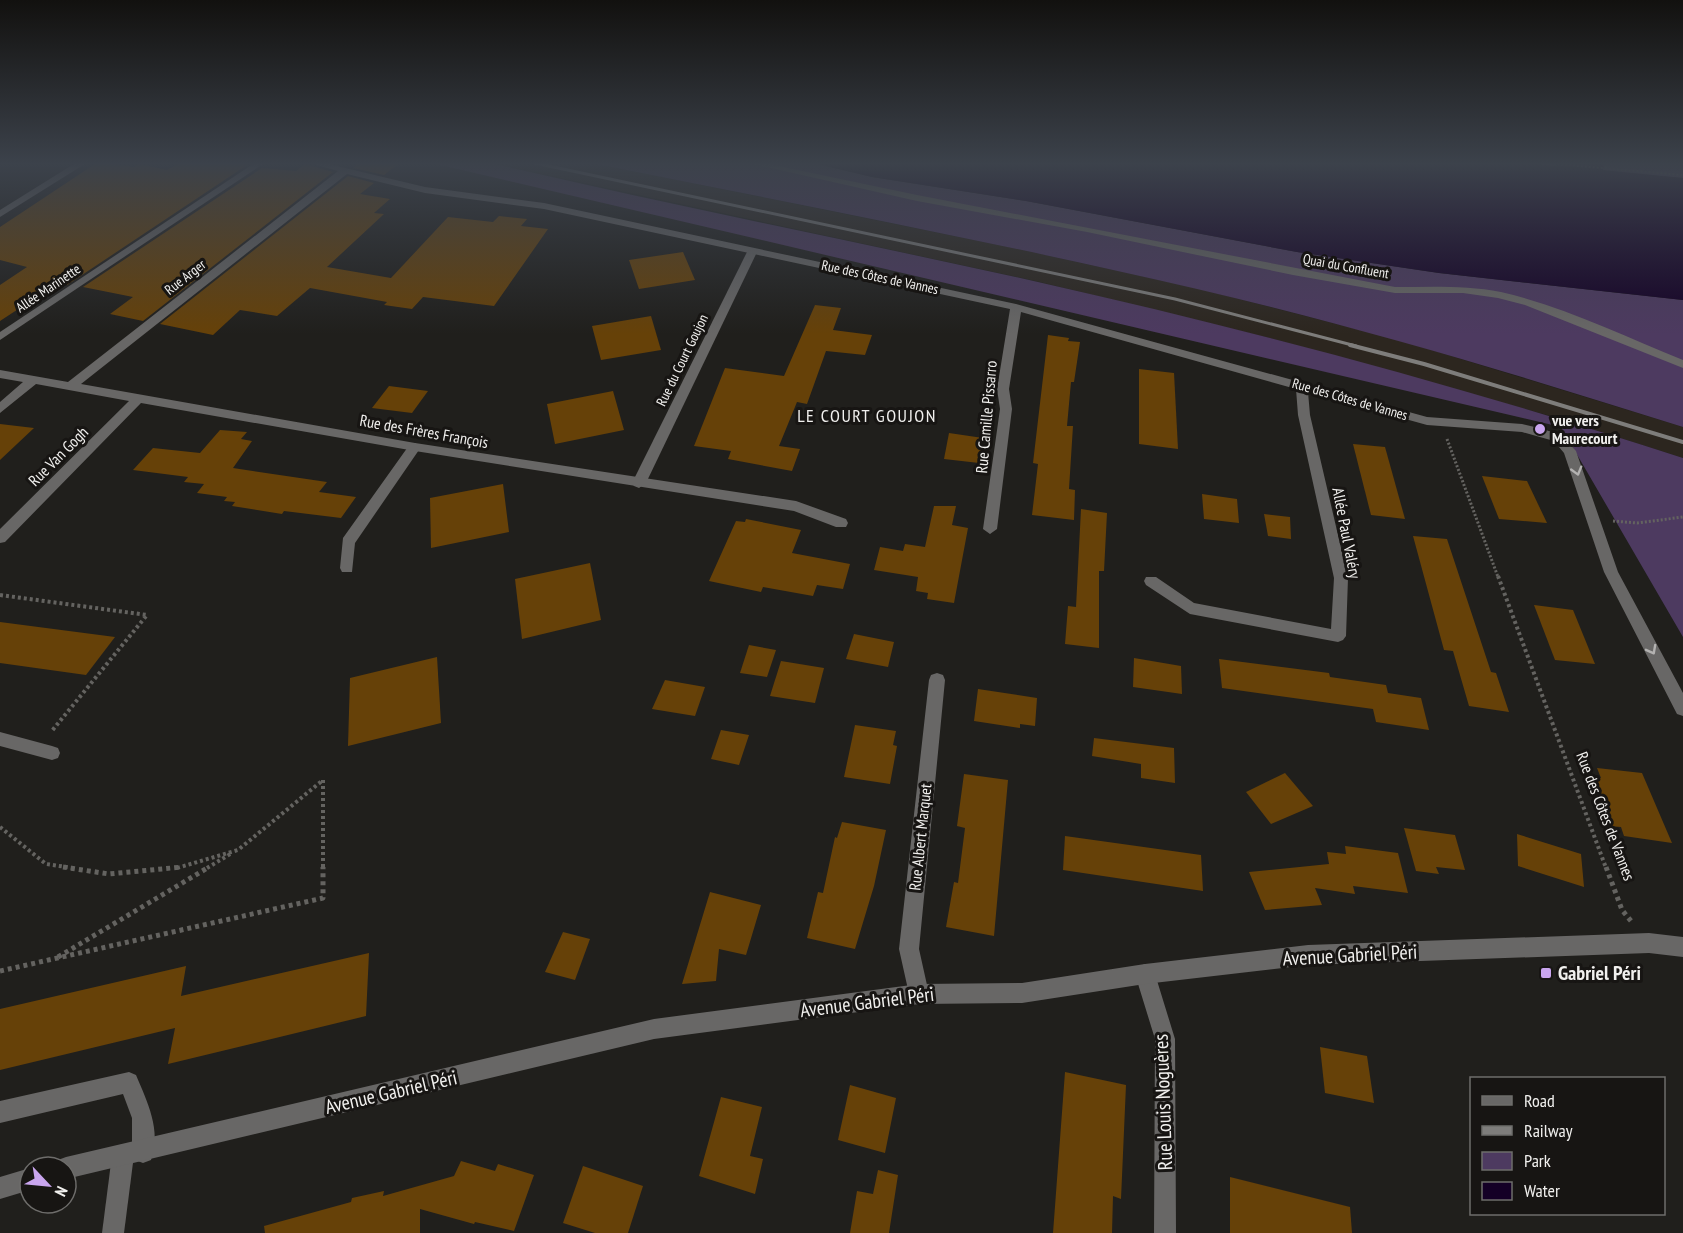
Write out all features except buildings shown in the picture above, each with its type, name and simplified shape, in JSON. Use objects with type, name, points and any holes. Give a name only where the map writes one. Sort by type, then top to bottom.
[{"type":"street","name":"Allée Marinette","points":[[0,337],[175,220]]},
{"type":"street","name":"Rue Arger","points":[[70,386],[283,220]]},
{"type":"street","name":"Rue des Côtes de Vannes","points":[[608,220],[1016,307],[1441,424],[1522,428],[1558,438],[1570,451],[1591,519],[1611,572],[1683,709]]},
{"type":"street","name":"Quai du Confluent","points":[[1035,220],[1293,272],[1395,290],[1463,290],[1498,295],[1529,303],[1683,364]]},
{"type":"street","name":"Rue du Court Goujon","points":[[639,483],[753,250]]},
{"type":"street","name":"Rue Camille Pissarro","points":[[990,529],[1006,409],[1003,389],[1016,307]]},
{"type":"street","name":"Rue des Frères François","points":[[0,374],[415,447],[796,506],[841,523]]},
{"type":"street","points":[[0,409],[34,379]]},
{"type":"street","name":"Allée Paul Valéry","points":[[1151,581],[1190,608],[1338,636],[1341,578],[1304,415],[1302,386]]},
{"type":"street","name":"Rue Van Gogh","points":[[0,538],[140,397]]},
{"type":"street","points":[[347,568],[348,542],[415,447]]},
{"type":"street","name":"Rue Albert Marquet","points":[[919,994],[909,949],[937,680]]},
{"type":"street","points":[[0,739],[45,751]]},
{"type":"street","name":"Avenue Gabriel Péri","points":[[78,1165],[654,1029],[919,994],[1022,993],[1144,974],[1308,955],[1650,944],[1683,947]]},
{"type":"street","name":"Rue Louis Noguères","points":[[1144,974],[1165,1039],[1165,1233]]},
{"type":"street","points":[[0,1112],[129,1082],[143,1118],[113,1233]]},
{"type":"street","points":[[0,1188],[18,1183]]},
{"type":"path","name":"Rue des Côtes de Vannes","points":[[1441,424],[1622,910],[1650,944]]},
{"type":"path","points":[[1591,519],[1636,523],[1683,517]]},
{"type":"path","points":[[0,595],[147,615],[45,751]]},
{"type":"path","points":[[0,971],[55,959],[322,898],[323,780],[238,850],[55,959]]},
{"type":"path","points":[[0,827],[46,864],[109,874],[174,869],[238,850]]},
{"type":"shaded area","points":[[752,220],[872,220],[1200,289],[1399,340],[1683,427],[1683,458],[1554,417],[1273,339],[1040,282]]},
{"type":"green space","points":[[674,220],[748,220],[1201,320],[1443,385],[1683,458],[1683,637],[1561,427]]},
{"type":"green space","points":[[872,220],[1125,220],[1297,252],[1439,273],[1683,300],[1683,427],[1441,353],[1319,319],[969,239]]},
{"type":"water","points":[[1125,220],[1683,220],[1683,300],[1439,273],[1297,252]]},
{"type":"railway","points":[[801,220],[1175,299],[1356,346]]},
{"type":"railway","points":[[1350,345],[1424,364],[1683,442]]},
{"type":"place","name":"vue vers Maurecourt","points":[[1540,429]]},
{"type":"place","name":"Gabriel Péri","points":[[1546,973]]},
{"type":"district","name":"LE COURT GOUJON","points":[[867,415]]}]
